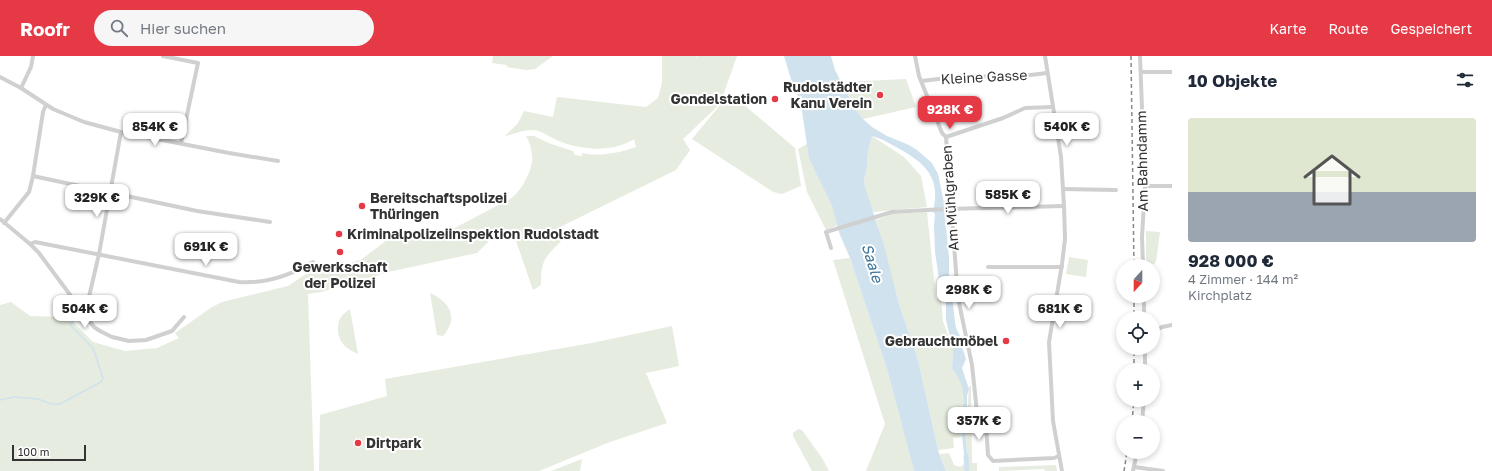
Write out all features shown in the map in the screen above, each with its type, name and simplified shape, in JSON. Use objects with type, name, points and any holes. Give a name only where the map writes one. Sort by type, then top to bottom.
[{"type":"street","points":[[21,88],[31,66],[33,56]]},
{"type":"street","points":[[163,56],[198,63],[181,143]]},
{"type":"street","name":"Am Mühlgraben","points":[[915,56],[921,81],[942,133],[946,137],[958,298],[972,365],[977,412],[986,424],[988,455],[993,461],[1054,458],[1058,456]]},
{"type":"street","points":[[1044,56],[1061,157],[1064,206],[1065,239],[1062,267],[1049,342],[1051,407],[1058,456],[1062,471]]},
{"type":"street","name":"Am Bahndamm","points":[[1140,56],[1145,186],[1142,237],[1143,259]]},
{"type":"street","points":[[1141,72],[1172,72]]},
{"type":"street","name":"Kleine Gasse","points":[[921,81],[965,76],[1013,77],[1047,73]]},
{"type":"street","points":[[0,77],[21,88],[46,105],[84,122],[121,132],[278,161]]},
{"type":"street","points":[[4,223],[30,192],[43,112],[46,105]]},
{"type":"street","points":[[946,137],[1003,118],[1025,108],[1052,108]]},
{"type":"street","points":[[80,310],[88,301],[121,132]]},
{"type":"street","points":[[33,176],[197,211],[270,222]]},
{"type":"street","points":[[1145,186],[1172,186]]},
{"type":"street","points":[[1063,189],[1116,190]]},
{"type":"street","points":[[831,248],[826,232],[892,212],[951,208],[1064,206]]},
{"type":"street","points":[[0,219],[39,253],[80,310],[94,327],[100,331],[112,337],[129,341],[146,340],[172,331],[184,317]]},
{"type":"street","points":[[30,244],[35,242],[248,282],[275,278],[291,273],[314,262]]},
{"type":"street","points":[[988,267],[1062,267]]},
{"type":"street","points":[[1160,328],[1172,325]]},
{"type":"street","points":[[1135,459],[1133,469],[1163,471]]},
{"type":"shaded area","points":[[493,56],[553,56],[535,69],[526,70],[492,63]]},
{"type":"shaded area","points":[[662,56],[697,56],[696,59],[698,56],[737,56],[720,104],[683,139],[690,150],[676,170],[560,227],[565,237],[546,258],[542,269],[541,285],[533,290],[514,235],[508,229],[500,230],[477,253],[388,272],[321,292],[308,294],[314,471],[0,471],[0,305],[11,302],[30,316],[68,317],[93,342],[125,351],[157,348],[179,338],[175,333],[212,307],[222,302],[288,286],[312,270],[335,269],[362,259],[387,240],[449,231],[510,199],[521,188],[531,166],[532,152],[526,136],[534,136],[551,144],[573,151],[575,155],[582,156],[582,153],[596,155],[609,154],[636,147],[634,139],[607,148],[587,148],[559,141],[536,130],[523,131],[505,136],[518,123],[524,111],[553,117],[557,97],[646,107],[658,98],[662,83]]},
{"type":"shaded area","name":"Rudolstädter Kanu Verein","points":[[906,79],[916,107],[863,119],[856,110],[842,82]]},
{"type":"shaded area","points":[[730,93],[795,148],[801,186],[782,194],[773,192],[692,139]]},
{"type":"shaded area","points":[[872,136],[904,157],[921,176],[927,207],[873,212],[866,194],[864,180],[868,151]]},
{"type":"shaded area","points":[[807,144],[809,159],[832,206],[838,225],[826,230],[807,192],[798,149]]},
{"type":"shaded area","points":[[927,212],[936,299],[941,298],[943,321],[953,349],[952,369],[962,385],[963,393],[962,437],[953,438],[954,448],[938,450],[918,360],[899,304],[876,220],[892,214]]},
{"type":"shaded area","points":[[1146,231],[1160,232],[1156,259],[1146,259]]},
{"type":"shaded area","points":[[196,234],[206,236],[209,240],[208,247],[201,246],[200,251],[187,249],[192,236]]},
{"type":"shaded area","points":[[1069,257],[1088,260],[1086,277],[1066,274]]},
{"type":"shaded area","points":[[850,258],[887,369],[914,471],[866,471],[885,424],[833,260]]},
{"type":"shaded area","points":[[430,293],[443,301],[450,311],[451,323],[443,336],[437,335]]},
{"type":"shaded area","points":[[350,309],[358,354],[350,350],[341,342],[338,334],[339,320]]},
{"type":"shaded area","points":[[672,326],[679,366],[646,373],[667,423],[610,442],[539,471],[319,471],[320,415],[387,396],[385,379],[592,343]]},
{"type":"shaded area","points":[[969,386],[971,386],[972,463],[977,463],[977,471],[946,471],[940,454],[949,453],[954,465],[960,467],[968,462],[965,431],[969,422],[967,416]]},
{"type":"shaded area","points":[[798,429],[802,430],[822,458],[829,471],[812,471],[793,436],[793,433]]},
{"type":"shaded area","points":[[582,459],[580,471],[551,471]]},
{"type":"shaded area","points":[[1056,465],[1057,471],[1045,471],[1044,469],[999,471],[999,467]]},
{"type":"water","name":"Saale","points":[[784,56],[831,56],[835,70],[856,110],[863,119],[872,127],[887,136],[917,150],[932,163],[938,174],[944,203],[949,257],[949,281],[955,322],[966,359],[962,368],[969,389],[967,396],[967,416],[969,417],[969,422],[965,432],[967,463],[965,462],[962,435],[963,391],[958,376],[952,369],[953,349],[946,320],[946,300],[939,293],[940,286],[935,252],[935,214],[933,212],[935,189],[933,181],[923,166],[908,154],[872,136],[868,151],[864,180],[865,187],[885,249],[899,304],[918,360],[938,450],[946,471],[914,471],[887,369],[850,258],[840,235],[832,206],[809,159],[801,104]]},
{"type":"waterway","points":[[0,400],[14,397],[38,399],[51,404],[60,404],[101,382],[103,378],[93,348],[70,325],[78,317]]},
{"type":"waterway","points":[[966,456],[967,471]]},
{"type":"railway","points":[[1131,56],[1134,259]]},
{"type":"railway","points":[[1134,303],[1134,311]]},
{"type":"railway","points":[[1134,355],[1134,363]]},
{"type":"railway","points":[[1133,407],[1133,415]]},
{"type":"railway","points":[[1124,471],[1126,459]]},
{"type":"place","name":"Rudolstädter Kanu Verein","points":[[880,95]]},
{"type":"place","name":"Gondelstation","points":[[775,99]]},
{"type":"place","name":"Bereitschaftspolizei Thüringen","points":[[362,206]]},
{"type":"place","name":"Kriminalpolizeiinspektion Rudolstadt","points":[[339,234]]},
{"type":"place","name":"Gewerkschaft der Polizei","points":[[340,252]]},
{"type":"place","name":"Gebrauchtmöbel","points":[[1006,341]]},
{"type":"place","name":"Dirtpark","points":[[358,443]]}]
